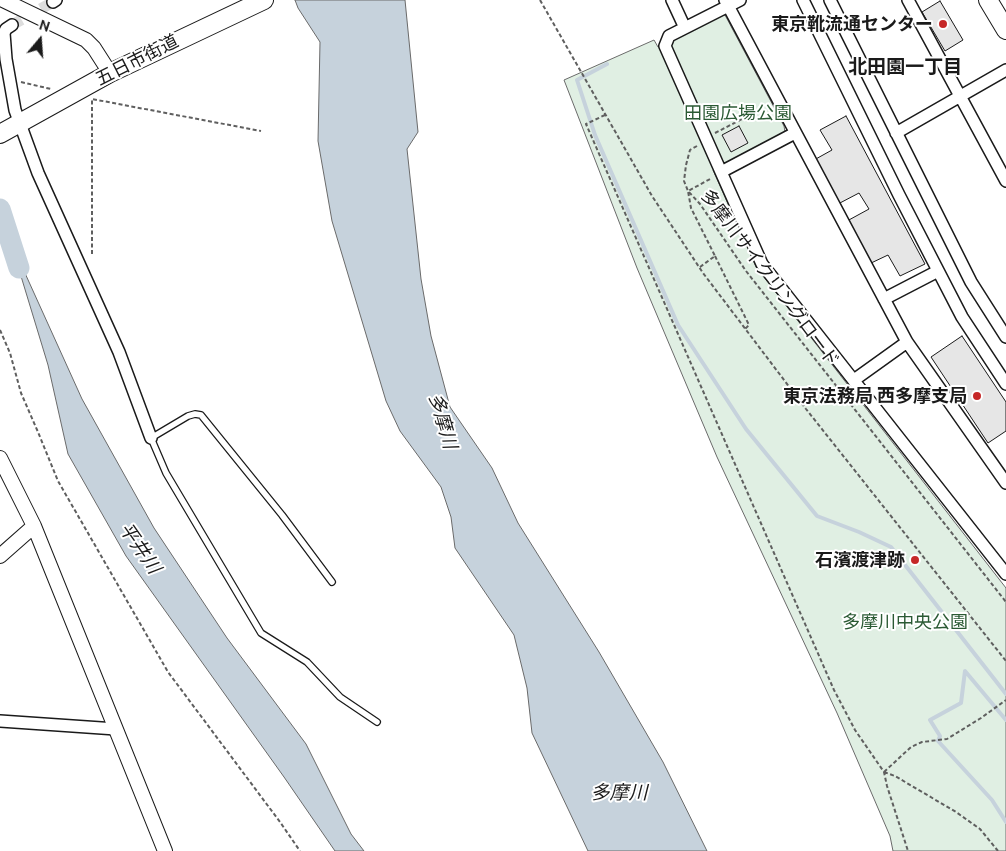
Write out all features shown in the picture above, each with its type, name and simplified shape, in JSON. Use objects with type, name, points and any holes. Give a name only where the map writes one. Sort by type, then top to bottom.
[{"type":"main road","name":"五日市街道","points":[[11,128],[110,73],[264,0]]},
{"type":"main road","points":[[988,0],[1006,30]]},
{"type":"street","points":[[3,0],[86,40],[94,48],[110,73]]},
{"type":"street","points":[[672,0],[685,28]]},
{"type":"street","points":[[740,0],[727,3],[669,36],[665,46],[762,264],[1006,574]]},
{"type":"street","points":[[803,0],[938,272],[962,317],[1006,384]]},
{"type":"street","points":[[830,0],[971,282],[1006,337]]},
{"type":"street","points":[[908,0],[1006,181]]},
{"type":"street","points":[[727,3],[907,342],[1006,483]]},
{"type":"street","points":[[8,29],[9,83],[14,106],[11,128],[38,173],[119,352],[151,438]]},
{"type":"street","points":[[896,133],[1006,70]]},
{"type":"street","points":[[722,172],[795,133]]},
{"type":"street","points":[[884,299],[938,272]]},
{"type":"street","points":[[854,380],[907,342]]},
{"type":"street","points":[[0,458],[34,526],[166,851]]},
{"type":"street","points":[[0,556],[34,526]]},
{"type":"street","points":[[0,721],[116,729]]},
{"type":"lane","points":[[332,582],[282,515],[201,415],[188,416],[151,438],[166,473],[261,634],[307,662],[340,697],[377,722]]},
{"type":"path","points":[[540,0],[652,196],[700,267],[745,329],[1006,661]]},
{"type":"path","points":[[9,83],[22,82],[50,89]]},
{"type":"path","points":[[92,254],[92,99],[261,131]]},
{"type":"path","points":[[605,115],[586,124],[834,690],[856,730],[884,772],[908,851]]},
{"type":"path","points":[[722,172],[688,191],[684,181],[690,150],[712,134],[744,118]]},
{"type":"path","name":"多摩川サイクリングロード","points":[[688,191],[691,208],[716,256],[700,267]]},
{"type":"path","name":"多摩川サイクリングロード","points":[[688,191],[700,204],[746,271],[1006,602]]},
{"type":"path","points":[[716,256],[749,325],[745,329]]},
{"type":"path","points":[[0,330],[10,353],[21,394],[58,481],[168,672],[300,851]]},
{"type":"path","points":[[1001,595],[1006,594]]},
{"type":"path","points":[[884,772],[911,747],[935,739],[947,739],[1006,700]]},
{"type":"path","points":[[884,772],[895,776],[956,812],[980,829],[998,851]]},
{"type":"green space","name":"多摩川中央公園","points":[[721,15],[725,15],[784,126],[785,132],[713,170],[756,267],[1006,588],[1006,851],[893,851],[890,836],[837,713],[717,457],[637,268],[564,80],[654,40],[658,47]]},
{"type":"water","name":"多摩川","points":[[295,0],[405,0],[418,132],[407,149],[421,279],[431,336],[450,407],[492,468],[518,523],[599,652],[663,762],[707,851],[588,851],[532,733],[527,688],[514,635],[455,548],[451,517],[441,487],[400,431],[386,401],[332,221],[318,141],[320,42],[298,8]]},
{"type":"water","points":[[10,240],[82,399],[154,528],[227,638],[306,744],[351,834],[364,851],[335,851],[126,556],[68,454],[48,365]]},
{"type":"building","points":[[940,1],[963,40],[945,51],[922,12]]},
{"type":"building","points":[[846,116],[925,264],[900,276],[888,255],[869,264],[847,221],[869,209],[859,193],[838,204],[814,160],[832,150],[820,130]]},
{"type":"building","points":[[739,126],[748,143],[731,152],[722,135]]},
{"type":"building","points":[[962,336],[1006,402],[1006,431],[988,443],[931,357]]},
{"type":"waterway","points":[[607,64],[577,80],[595,135],[678,325],[746,429],[817,516],[891,547],[1006,694]]},
{"type":"waterway","name":"平井川","points":[[0,209],[19,268]]},
{"type":"waterway","points":[[1006,720],[965,671],[961,703],[930,720],[940,736],[938,741],[992,800],[1006,822]]},
{"type":"tunnel","points":[[12,25],[53,2]]},
{"type":"place","name":"東京靴流通センター","points":[[943,24]]},
{"type":"place","name":"東京法務局 西多摩支局","points":[[977,396]]},
{"type":"place","name":"石濱渡津跡","points":[[915,560]]},
{"type":"district","name":"北田園一丁目","points":[[905,67]]},
{"type":"park label","name":"田園広場公園","points":[[738,113]]}]
